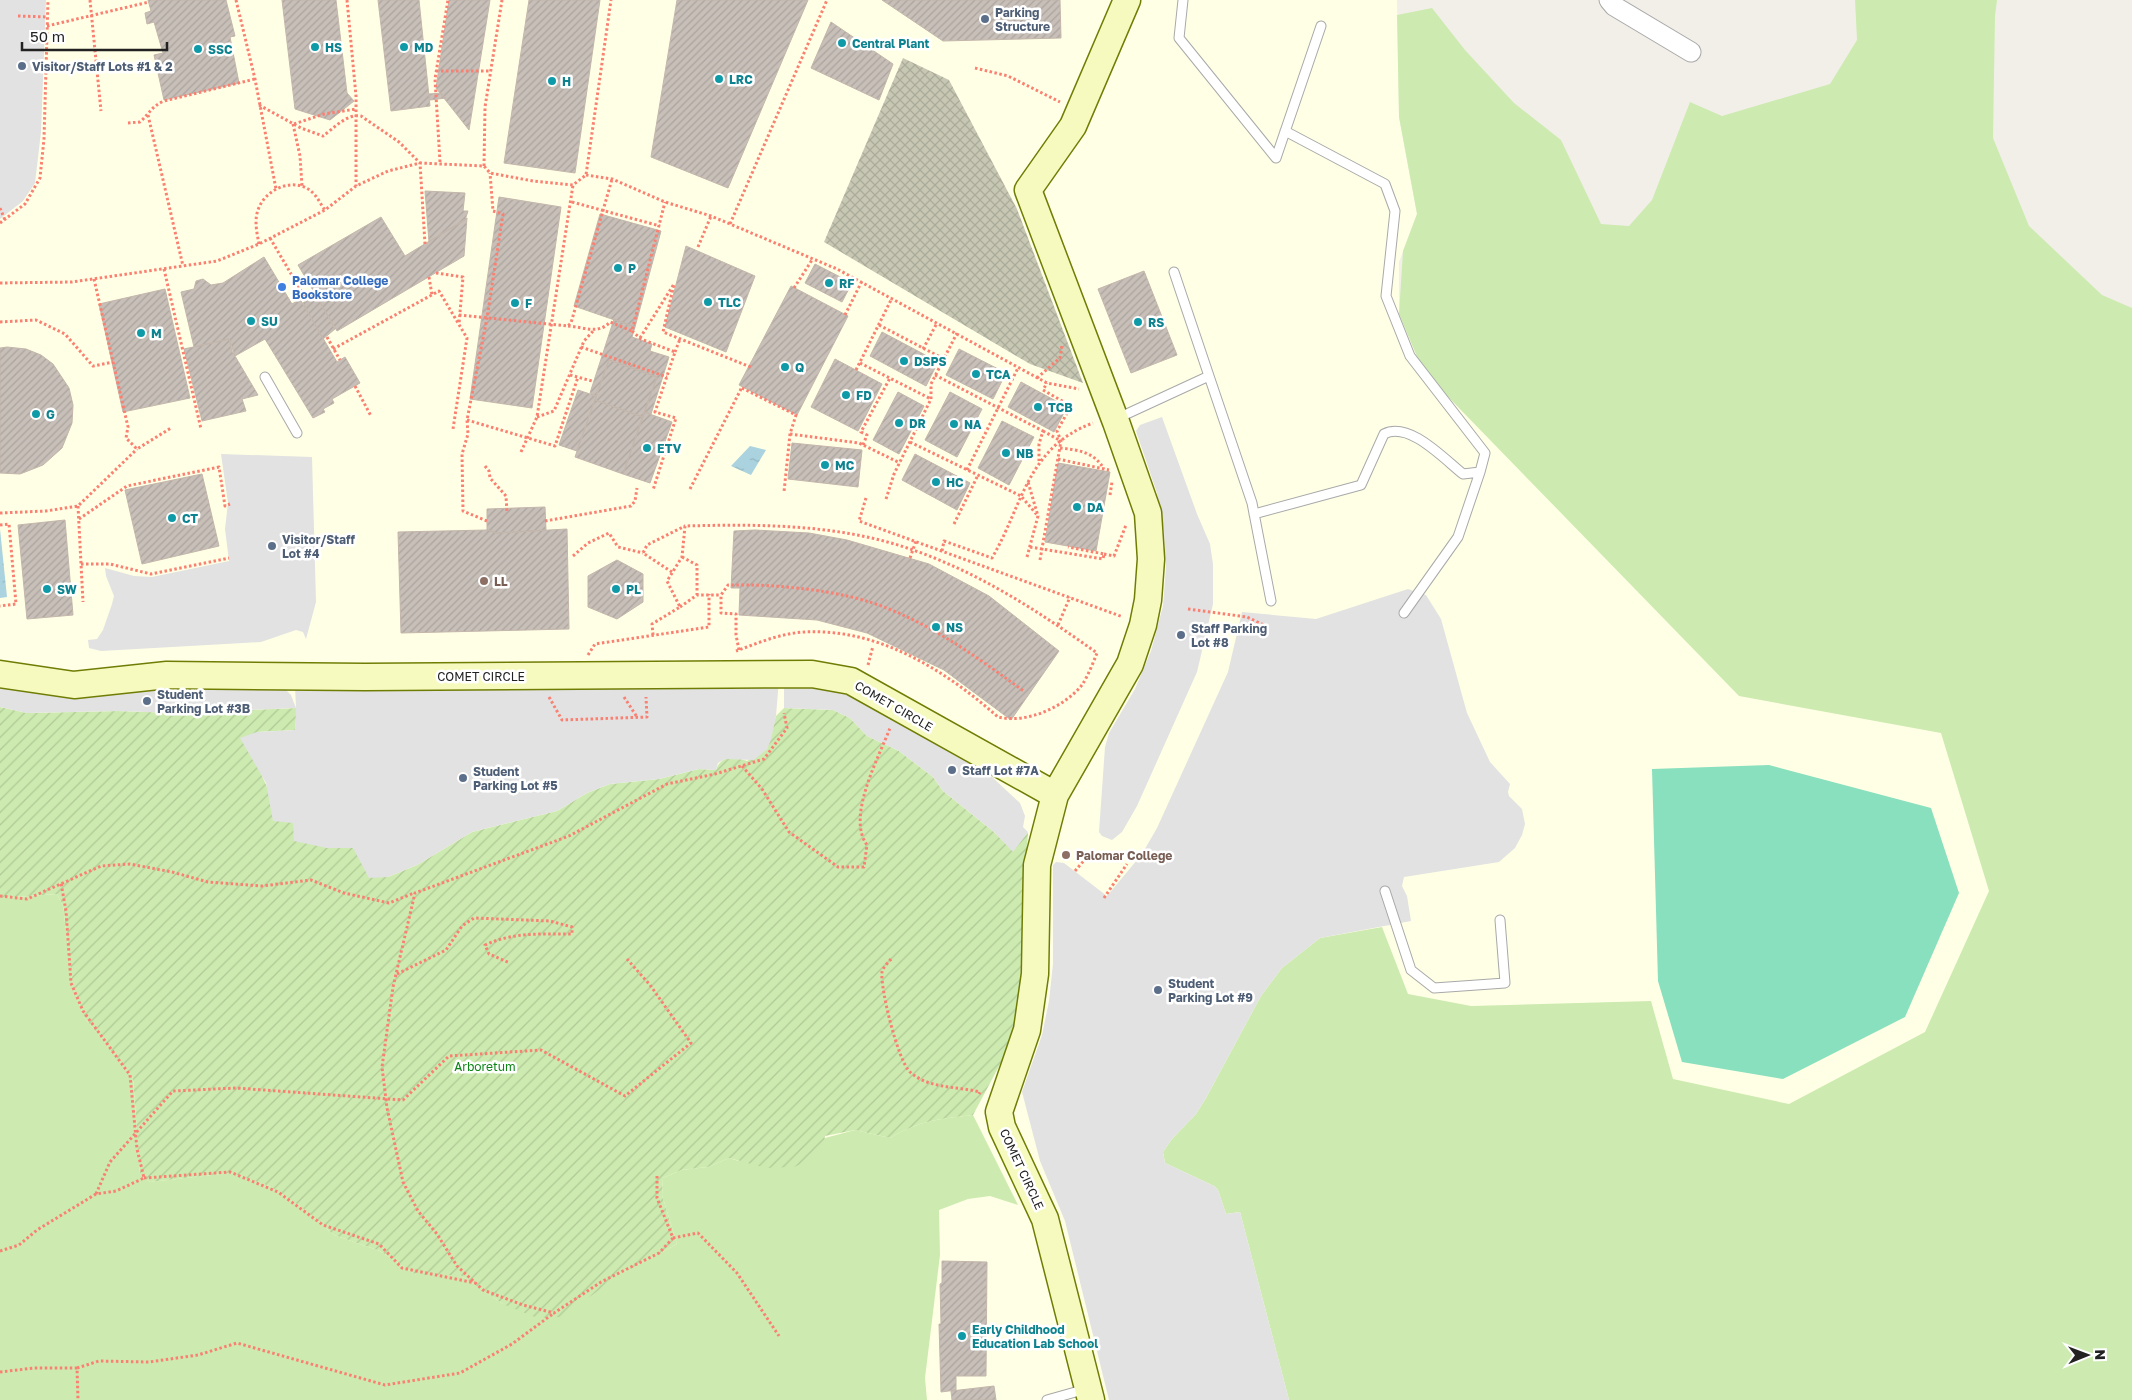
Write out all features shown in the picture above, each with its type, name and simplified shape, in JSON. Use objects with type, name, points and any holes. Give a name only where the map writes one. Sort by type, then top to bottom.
[{"type":"street","points":[[1055,795],[1130,664],[1143,625],[1148,600],[1151,559],[1148,513],[1108,420],[1028,190],[1072,126],[1127,0]]},
{"type":"street","points":[[1609,0],[1614,6],[1691,52]]},
{"type":"street","name":"COMET CIRCLE","points":[[0,674],[74,684],[167,674],[375,677],[812,674],[851,681],[1055,795],[1037,865],[1035,974],[1027,1030],[999,1112],[1002,1127],[1046,1219],[1090,1394]]},
{"type":"lane","points":[[1183,0],[1179,38],[1276,158],[1321,26]]},
{"type":"lane","points":[[1285,131],[1385,184],[1395,211],[1386,296],[1410,356],[1485,454],[1458,537],[1404,613]]},
{"type":"lane","points":[[1174,272],[1254,514],[1271,601]]},
{"type":"lane","points":[[1108,420],[1148,406],[1209,376]]},
{"type":"lane","points":[[265,378],[296,433]]},
{"type":"lane","points":[[1254,514],[1361,485],[1384,434],[1391,430],[1411,433],[1463,474],[1480,472]]},
{"type":"lane","points":[[1385,891],[1411,970],[1434,988],[1505,983],[1500,920]]},
{"type":"lane","points":[[1047,1400],[1090,1394]]},
{"type":"path","points":[[0,222],[6,220],[25,204],[40,178],[44,139],[48,0]]},
{"type":"path","points":[[90,0],[101,111]]},
{"type":"path","points":[[236,0],[255,79],[276,189]]},
{"type":"path","points":[[347,0],[356,96],[356,186]]},
{"type":"path","points":[[440,162],[436,71],[448,0]]},
{"type":"path","points":[[502,0],[485,107],[484,166],[490,173],[533,182],[573,185],[586,175],[611,0]]},
{"type":"path","points":[[730,224],[827,0]]},
{"type":"path","points":[[47,26],[149,2]]},
{"type":"path","points":[[18,16],[47,17]]},
{"type":"path","points":[[975,68],[1008,76],[1065,104]]},
{"type":"path","points":[[436,71],[490,71]]},
{"type":"path","points":[[128,122],[140,122],[148,115],[153,106],[164,101],[255,79]]},
{"type":"path","points":[[259,105],[293,124],[323,136],[347,118],[355,115]]},
{"type":"path","points":[[293,124],[324,114],[356,109]]},
{"type":"path","points":[[148,115],[183,266]]},
{"type":"path","points":[[355,115],[399,142],[420,163],[425,244]]},
{"type":"path","points":[[293,124],[300,156],[302,186]]},
{"type":"path","points":[[0,278],[0,283],[72,282],[217,261],[259,244],[325,210],[356,186],[388,171],[420,163],[440,162],[484,166]]},
{"type":"path","points":[[487,521],[463,511],[462,454],[468,434],[467,420],[487,318],[502,214],[492,211],[490,173]]},
{"type":"path","points":[[586,175],[612,179],[665,202],[712,216],[862,281],[1047,383],[1081,389]]},
{"type":"path","points":[[568,326],[571,323],[612,179]]},
{"type":"path","points":[[259,244],[256,226],[258,210],[266,197],[276,189],[287,185],[302,186],[312,192],[325,210]]},
{"type":"path","points":[[521,452],[537,417],[572,202],[573,185]]},
{"type":"path","points":[[572,202],[660,226]]},
{"type":"path","points":[[632,331],[665,202]]},
{"type":"path","points":[[0,208],[6,220]]},
{"type":"path","points":[[698,247],[712,216]]},
{"type":"path","points":[[270,238],[307,301]]},
{"type":"path","points":[[794,288],[812,260]]},
{"type":"path","points":[[164,269],[201,429]]},
{"type":"path","points":[[436,273],[463,277],[459,324]]},
{"type":"path","points":[[429,277],[432,295]]},
{"type":"path","points":[[94,279],[128,427],[126,438],[137,449]]},
{"type":"path","points":[[845,315],[862,281]]},
{"type":"path","points":[[640,338],[674,284],[663,332],[752,368]]},
{"type":"path","points":[[334,348],[439,291],[467,338],[453,429]]},
{"type":"path","points":[[856,370],[892,298]]},
{"type":"path","points":[[460,315],[594,330],[604,328],[610,322],[632,331],[640,338],[675,352]]},
{"type":"path","points":[[0,322],[36,320],[65,334],[93,366],[113,362]]},
{"type":"path","points":[[923,349],[937,323]]},
{"type":"path","points":[[879,325],[944,359]]},
{"type":"path","points":[[537,417],[554,411],[581,347],[594,330]]},
{"type":"path","points":[[886,499],[900,463],[931,399],[931,384],[957,333]]},
{"type":"path","points":[[327,337],[340,360]]},
{"type":"path","points":[[653,490],[676,418],[655,412],[680,339]]},
{"type":"path","points":[[1038,378],[1060,358],[1063,342]]},
{"type":"path","points":[[581,347],[667,377]]},
{"type":"path","points":[[860,363],[931,399]]},
{"type":"path","points":[[967,470],[1018,368]]},
{"type":"path","points":[[570,375],[592,381]]},
{"type":"path","points":[[935,376],[999,407],[1061,441]]},
{"type":"path","points":[[467,420],[555,446],[578,377]]},
{"type":"path","points":[[863,445],[867,435],[861,432],[890,378]]},
{"type":"path","points":[[1040,560],[1061,441],[1057,431],[1071,406],[1043,390],[1047,383]]},
{"type":"path","points":[[355,386],[371,416]]},
{"type":"path","points":[[690,489],[742,387],[796,415],[790,434],[784,492]]},
{"type":"path","points":[[942,550],[944,541],[992,558],[1039,461],[1061,441],[1087,425],[1108,420]]},
{"type":"path","points":[[0,512],[46,511],[78,506],[137,449],[171,428]]},
{"type":"path","points":[[1039,461],[1039,444],[1043,431]]},
{"type":"path","points":[[790,434],[863,445],[900,463]]},
{"type":"path","points":[[910,442],[1021,496],[1038,516]]},
{"type":"path","points":[[1060,448],[1090,454],[1099,460],[1104,469]]},
{"type":"path","points":[[1058,459],[1114,471]]},
{"type":"path","points":[[484,466],[489,471],[490,478],[506,496],[507,513]]},
{"type":"path","points":[[79,519],[127,486],[219,467],[225,506],[230,504]]},
{"type":"path","points":[[954,524],[978,475]]},
{"type":"path","points":[[1110,495],[1112,479]]},
{"type":"path","points":[[1027,557],[1038,516],[1028,482]]},
{"type":"path","points":[[545,521],[631,506],[635,501],[637,488]]},
{"type":"path","points":[[866,498],[859,521],[1131,620]]},
{"type":"path","points":[[78,506],[83,602]]},
{"type":"path","points":[[1068,547],[1114,556],[1126,525],[1134,523]]},
{"type":"path","points":[[0,525],[9,524],[16,604],[0,606]]},
{"type":"path","points":[[643,552],[647,545],[685,526],[758,524],[827,530],[913,550],[966,573],[1058,625],[1097,654],[1083,683],[1064,702],[1036,714],[1022,717],[998,717],[963,687],[922,662],[876,641],[851,635],[804,632],[771,638],[733,652]]},
{"type":"path","points":[[680,607],[667,581],[682,557],[685,526]]},
{"type":"path","points":[[573,556],[588,543],[609,533],[618,547],[643,552],[672,572]]},
{"type":"path","points":[[910,558],[916,541]]},
{"type":"path","points":[[1030,547],[1103,559],[1104,554]]},
{"type":"path","points":[[682,557],[697,565],[697,596]]},
{"type":"path","points":[[81,564],[110,564],[151,574],[228,558]]},
{"type":"path","points":[[738,650],[736,614],[721,613],[721,595],[728,585],[755,584],[848,596],[889,609],[933,630],[974,655],[1025,692]]},
{"type":"path","points":[[588,655],[595,644],[709,627],[709,594]]},
{"type":"path","points":[[653,635],[652,624],[697,596],[721,595]]},
{"type":"path","points":[[1058,625],[1070,597]]},
{"type":"path","points":[[1188,609],[1247,617],[1268,627]]},
{"type":"path","points":[[868,666],[873,646]]},
{"type":"path","points":[[548,695],[562,720],[646,717],[646,693]]},
{"type":"path","points":[[622,694],[637,718]]},
{"type":"path","points":[[0,896],[27,899],[61,882],[101,866],[130,864],[172,872],[208,882],[262,886],[311,880],[344,893],[389,903],[569,836],[667,784],[764,759],[787,728],[784,712]]},
{"type":"path","points":[[742,766],[762,789],[789,832],[838,867],[864,867],[867,845],[861,838],[861,807],[868,782],[891,727]]},
{"type":"path","points":[[1075,871],[1092,851]]},
{"type":"path","points":[[1104,898],[1127,864]]},
{"type":"path","points":[[61,882],[66,911],[71,983],[83,1011],[130,1075],[136,1134],[144,1178]]},
{"type":"path","points":[[415,893],[396,974],[382,1068],[386,1098],[403,1182],[418,1211],[442,1241],[458,1266],[483,1290],[523,1305],[554,1313]]},
{"type":"path","points":[[396,974],[446,950],[462,926],[474,918],[550,921],[572,927],[572,934],[517,934],[502,937],[485,945],[489,954],[510,963]]},
{"type":"path","points":[[96,1194],[110,1162],[172,1091],[236,1088],[403,1100],[449,1056],[541,1050],[625,1096],[691,1043],[650,985],[627,959]]},
{"type":"path","points":[[891,959],[882,970],[882,985],[893,1034],[909,1071],[933,1085],[956,1086],[980,1092],[978,1102]]},
{"type":"path","points":[[0,1251],[19,1245],[37,1230],[96,1194],[116,1191],[144,1178],[230,1172],[278,1192],[324,1225],[379,1244],[402,1268],[475,1283]]},
{"type":"path","points":[[657,1176],[656,1198],[673,1238]]},
{"type":"path","points":[[0,1372],[34,1368],[77,1368],[99,1361],[149,1362],[198,1356],[237,1343],[385,1385],[460,1373],[512,1344],[601,1282],[659,1253],[673,1238],[698,1233],[737,1273],[779,1336]]},
{"type":"path","points":[[77,1368],[78,1400]]},
{"type":"shaded area","name":"Palomar College","points":[[0,0],[1397,0],[1399,117],[1417,214],[1399,262],[1399,314],[2132,391],[2132,1305],[1584,1400],[0,1400]]},
{"type":"shaded area","name":"Visitor/Staff Lots #1 & 2","points":[[0,0],[46,0],[41,132],[35,183],[23,201],[0,219]]},
{"type":"shaded area","points":[[903,58],[949,80],[1017,209],[1083,383],[1030,364],[824,242]]},
{"type":"shaded area","name":"Staff Parking Lot #8","points":[[1162,417],[1197,514],[1210,544],[1213,564],[1213,604],[1197,672],[1137,806],[1122,832],[1112,840],[1102,836],[1099,832],[1105,747],[1109,733],[1135,689],[1151,651],[1163,606],[1166,567],[1164,531],[1157,493],[1136,431],[1140,425]]},
{"type":"shaded area","name":"Visitor/Staff Lot #4","points":[[221,454],[312,457],[316,602],[306,639],[303,632],[296,630],[261,642],[101,651],[89,648],[88,640],[97,639],[103,630],[114,596],[105,568],[134,576],[152,577],[229,561],[225,529],[228,503]]},
{"type":"shaded area","name":"Student Parking Lot #9","points":[[1408,589],[1426,595],[1441,619],[1467,713],[1490,762],[1510,784],[1509,796],[1522,809],[1525,824],[1522,835],[1515,848],[1499,862],[1404,877],[1402,886],[1407,896],[1411,921],[1320,938],[1282,968],[1261,996],[1196,1114],[1172,1139],[1163,1152],[1165,1163],[1214,1186],[1218,1190],[1226,1214],[1240,1212],[1289,1400],[1109,1400],[1065,1221],[1040,1161],[1022,1092],[1042,1035],[1049,1001],[1053,964],[1053,865],[1056,862],[1064,863],[1107,896],[1142,854],[1157,828],[1228,672],[1242,612],[1316,619]]},
{"type":"shaded area","name":"Student Parking Lot #5","points":[[779,679],[776,716],[771,740],[767,749],[754,760],[725,759],[718,763],[716,770],[699,769],[659,779],[610,784],[587,793],[557,811],[472,832],[417,865],[388,877],[369,878],[353,848],[327,848],[294,841],[293,823],[273,821],[266,783],[240,738],[257,732],[295,730],[295,686]]},
{"type":"shaded area","name":"Staff Lot #7A","points":[[784,679],[843,686],[970,762],[992,777],[1020,803],[1025,816],[1023,827],[1028,832],[1013,852],[994,832],[943,791],[933,777],[899,751],[867,736],[850,718],[833,710],[784,708]]},
{"type":"shaded area","name":"Student Parking Lot #3B","points":[[0,681],[278,682],[291,695],[296,708],[175,713],[118,711],[27,713],[0,707]]},
{"type":"green space","points":[[1855,0],[1997,0],[1995,16],[1993,138],[2029,226],[2102,295],[2132,308],[2132,1400],[1289,1400],[1240,1212],[1226,1214],[1218,1190],[1214,1186],[1165,1163],[1163,1152],[1172,1139],[1196,1114],[1261,996],[1282,968],[1320,938],[1382,927],[1408,994],[1471,1006],[1651,1001],[1673,1079],[1789,1104],[1925,1032],[1989,891],[1941,733],[1739,696],[1423,371],[1399,314],[1403,251],[1417,214],[1399,117],[1397,15],[1432,8],[1465,50],[1514,103],[1561,140],[1601,224],[1629,226],[1652,200],[1690,102],[1722,116],[1830,84],[1857,40]]},
{"type":"green space","name":"Arboretum","points":[[0,707],[27,713],[118,711],[175,713],[297,708],[295,730],[257,732],[257,765],[268,789],[293,823],[327,848],[353,848],[388,877],[417,865],[472,832],[557,811],[587,793],[610,784],[659,779],[699,769],[716,770],[721,762],[729,758],[747,761],[767,749],[776,716],[784,708],[833,710],[850,718],[867,736],[899,751],[933,777],[943,791],[994,832],[1013,851],[1028,832],[1024,900],[1025,964],[1016,1024],[1004,1057],[973,1115],[940,1119],[921,1124],[890,1138],[855,1130],[825,1136],[822,1151],[812,1160],[794,1167],[766,1168],[729,1158],[708,1167],[681,1170],[663,1178],[662,1195],[677,1244],[625,1272],[561,1317],[537,1318],[503,1304],[460,1275],[416,1275],[380,1251],[334,1235],[300,1206],[269,1186],[230,1173],[150,1182],[140,1174],[133,1078],[84,1017],[73,988],[63,906],[57,894],[0,898]]},
{"type":"green space","points":[[1769,765],[1931,808],[1959,893],[1905,1017],[1783,1079],[1682,1062],[1658,981],[1652,769]]},
{"type":"green space","points":[[57,894],[63,906],[73,988],[84,1017],[133,1078],[140,1174],[150,1182],[230,1173],[269,1186],[300,1206],[334,1235],[380,1251],[416,1275],[460,1275],[503,1304],[625,1272],[677,1244],[662,1195],[663,1178],[681,1170],[708,1167],[729,1158],[739,1161],[855,1130],[890,1138],[921,1124],[940,1119],[973,1115],[1018,1205],[990,1196],[968,1199],[939,1210],[940,1255],[925,1378],[927,1400],[0,1400],[0,898]]},
{"type":"water","points":[[750,446],[766,450],[751,475],[731,466]]},
{"type":"water","points":[[0,529],[7,597],[0,598]]},
{"type":"building","name":"SSC","points":[[148,0],[226,0],[235,36],[230,37],[239,83],[164,100],[154,55],[163,53],[154,22],[147,24],[145,13],[151,11]]},
{"type":"building","name":"HS","points":[[282,0],[336,0],[347,93],[354,101],[330,120],[295,109]]},
{"type":"building","name":"MD","points":[[378,0],[419,0],[430,106],[391,111]]},
{"type":"building","name":"MD","points":[[449,0],[490,0],[469,130],[436,88]]},
{"type":"building","name":"H","points":[[529,0],[600,0],[575,173],[504,163]]},
{"type":"building","name":"LRC","points":[[677,0],[808,0],[728,188],[651,157]]},
{"type":"building","name":"Parking Structure","points":[[882,0],[1060,0],[1061,38],[943,41]]},
{"type":"building","name":"Central Plant","points":[[831,22],[893,64],[879,100],[811,68]]},
{"type":"building","points":[[441,93],[446,98],[430,100],[429,94]]},
{"type":"building","points":[[425,191],[465,193],[463,211],[468,211],[465,220],[429,242]]},
{"type":"building","name":"F","points":[[499,197],[561,207],[532,408],[470,399]]},
{"type":"building","name":"P","points":[[600,214],[661,231],[635,327],[574,306]]},
{"type":"building","points":[[381,217],[405,256],[467,218],[464,256],[337,331],[298,265]]},
{"type":"building","name":"TLC","points":[[686,246],[755,276],[726,352],[665,327]]},
{"type":"building","name":"SU","points":[[264,257],[292,304],[300,299],[337,362],[345,357],[360,383],[332,399],[334,403],[323,409],[325,412],[313,418],[265,339],[235,356],[229,339],[194,347],[181,292],[194,289],[196,281],[203,279],[211,285],[223,283]]},
{"type":"building","name":"RF","points":[[815,264],[852,283],[842,302],[805,283]]},
{"type":"building","name":"RS","points":[[1144,271],[1177,355],[1131,373],[1098,289]]},
{"type":"building","name":"Q","points":[[791,286],[848,316],[797,415],[739,385]]},
{"type":"building","name":"M","points":[[165,289],[190,398],[123,412],[99,304]]},
{"type":"building","name":"SU","points":[[315,293],[335,329],[323,339],[303,303]]},
{"type":"building","points":[[614,319],[635,327],[632,337],[652,344],[650,351],[669,357],[651,414],[644,412],[657,377],[609,360],[596,396],[590,393]]},
{"type":"building","name":"DSPS","points":[[882,332],[931,358],[929,364],[935,368],[926,386],[870,356]]},
{"type":"building","name":"SU","points":[[229,339],[232,351],[258,395],[242,399],[246,411],[202,421],[184,349]]},
{"type":"building","name":"G","points":[[0,348],[26,349],[41,355],[53,364],[69,388],[73,405],[72,423],[62,448],[43,465],[20,474],[0,473]]},
{"type":"building","name":"TCA","points":[[959,349],[1006,373],[993,399],[946,375]]},
{"type":"building","name":"FD","points":[[835,359],[882,384],[858,431],[811,407]]},
{"type":"building","points":[[609,360],[657,377],[643,417],[595,400]]},
{"type":"building","name":"TCB","points":[[1021,382],[1067,407],[1054,432],[1008,407]]},
{"type":"building","points":[[578,390],[596,396],[577,451],[559,445]]},
{"type":"building","name":"DR","points":[[898,392],[924,406],[899,454],[873,440]]},
{"type":"building","name":"NA","points":[[950,392],[982,409],[957,457],[925,440]]},
{"type":"building","points":[[595,400],[643,417],[623,474],[575,457]]},
{"type":"building","name":"ETV","points":[[644,412],[672,422],[650,483],[623,474]]},
{"type":"building","name":"NB","points":[[1002,421],[1034,437],[1009,485],[978,468]]},
{"type":"building","name":"MC","points":[[792,443],[862,450],[858,487],[788,479]]},
{"type":"building","name":"HC","points":[[915,454],[970,483],[957,510],[902,480]]},
{"type":"building","name":"DA","points":[[1058,463],[1110,472],[1096,551],[1045,542]]},
{"type":"building","name":"CT","points":[[202,474],[219,546],[142,564],[125,490]]},
{"type":"building","points":[[545,507],[546,530],[497,533],[487,530],[487,509]]},
{"type":"building","name":"SW","points":[[65,520],[73,615],[27,619],[18,525]]},
{"type":"building","name":"LL","points":[[567,529],[569,629],[401,633],[398,532],[487,530],[497,533]]},
{"type":"building","name":"NS","points":[[755,530],[809,533],[847,540],[929,564],[989,596],[1059,651],[1011,720],[944,670],[867,633],[817,620],[739,615],[740,588],[731,588],[734,531]]},
{"type":"building","name":"PL","points":[[617,560],[643,574],[643,602],[617,619],[588,607],[588,576]]},
{"type":"building","name":"Early Childhood Education Lab School","points":[[942,1261],[987,1262],[986,1376],[956,1376],[956,1390],[941,1392],[939,1324],[941,1324],[940,1284],[942,1283]]},
{"type":"building","name":"Early Childhood Education Lab School","points":[[994,1386],[996,1400],[952,1400],[951,1391]]},
{"type":"place","name":"Parking Structure","points":[[985,19]]},
{"type":"place","name":"Central Plant","points":[[842,43]]},
{"type":"place","name":"HS","points":[[315,47]]},
{"type":"place","name":"MD","points":[[404,47]]},
{"type":"place","name":"SSC","points":[[198,49]]},
{"type":"place","name":"Visitor/Staff Lots #1 & 2","points":[[22,66]]},
{"type":"place","name":"LRC","points":[[719,79]]},
{"type":"place","name":"H","points":[[552,81]]},
{"type":"place","name":"P","points":[[618,268]]},
{"type":"place","name":"RF","points":[[829,283]]},
{"type":"place","name":"Palomar College Bookstore","points":[[282,287]]},
{"type":"place","name":"TLC","points":[[708,302]]},
{"type":"place","name":"F","points":[[515,303]]},
{"type":"place","name":"SU","points":[[251,321]]},
{"type":"place","name":"RS","points":[[1138,322]]},
{"type":"place","name":"M","points":[[141,333]]},
{"type":"place","name":"DSPS","points":[[904,361]]},
{"type":"place","name":"Q","points":[[785,367]]},
{"type":"place","name":"TCA","points":[[976,374]]},
{"type":"place","name":"FD","points":[[846,395]]},
{"type":"place","name":"TCB","points":[[1038,407]]},
{"type":"place","name":"G","points":[[36,414]]},
{"type":"place","name":"DR","points":[[899,423]]},
{"type":"place","name":"NA","points":[[954,424]]},
{"type":"place","name":"ETV","points":[[647,448]]},
{"type":"place","name":"NB","points":[[1006,453]]},
{"type":"place","name":"MC","points":[[825,465]]},
{"type":"place","name":"HC","points":[[936,482]]},
{"type":"place","name":"DA","points":[[1077,507]]},
{"type":"place","name":"CT","points":[[172,518]]},
{"type":"place","name":"Visitor/Staff Lot #4","points":[[272,546]]},
{"type":"place","name":"LL","points":[[484,581]]},
{"type":"place","name":"SW","points":[[47,589]]},
{"type":"place","name":"PL","points":[[616,589]]},
{"type":"place","name":"NS","points":[[936,627]]},
{"type":"place","name":"Staff Parking Lot #8","points":[[1181,635]]},
{"type":"place","name":"Student Parking Lot #3B","points":[[147,701]]},
{"type":"place","name":"Staff Lot #7A","points":[[952,770]]},
{"type":"place","name":"Student Parking Lot #5","points":[[463,778]]},
{"type":"place","name":"Palomar College","points":[[1066,855]]},
{"type":"place","name":"Student Parking Lot #9","points":[[1158,990]]},
{"type":"place","name":"Early Childhood Education Lab School","points":[[962,1336]]}]
